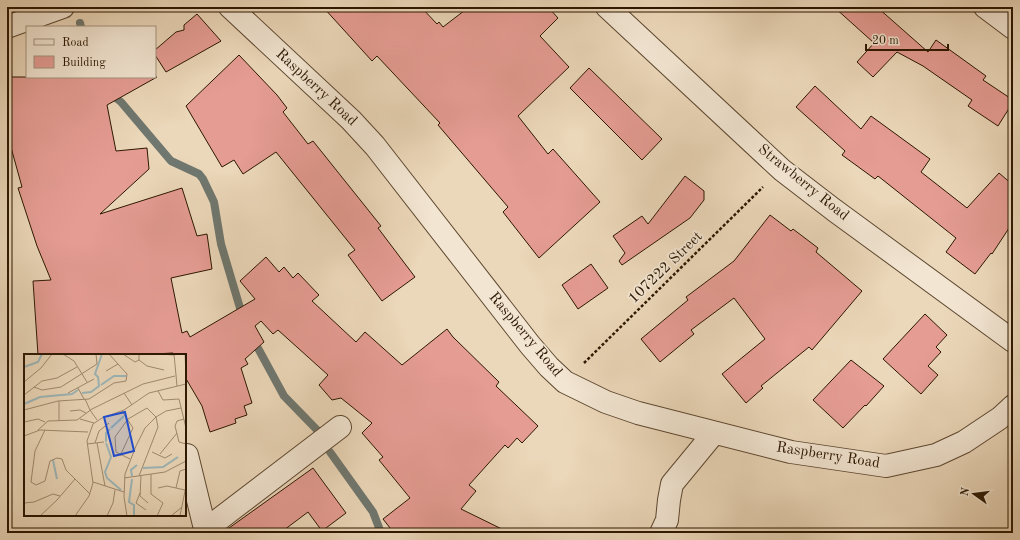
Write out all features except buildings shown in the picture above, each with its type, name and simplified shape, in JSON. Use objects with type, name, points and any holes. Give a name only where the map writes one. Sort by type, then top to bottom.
[{"type":"street","points":[[7,26],[63,7]]},
{"type":"street","name":"Raspberry Road","points":[[230,7],[351,120],[375,146],[530,346],[565,382],[606,402],[638,413],[714,433],[791,452],[886,466],[936,455],[964,442],[1000,418],[1013,406]]},
{"type":"street","name":"Strawberry Road","points":[[607,7],[782,170],[834,210],[1013,341]]},
{"type":"street","points":[[985,7],[1013,28]]},
{"type":"street","points":[[187,455],[206,531],[340,427]]},
{"type":"street","points":[[661,533],[667,520],[672,484],[714,433]]},
{"type":"path","name":"107222 Street","points":[[565,382],[782,170]]},
{"type":"waterway","points":[[101,78],[106,90],[121,102],[171,161],[199,174],[203,179],[214,202],[221,244],[243,318]]},
{"type":"waterway","points":[[253,339],[284,396],[321,434]]},
{"type":"waterway","points":[[330,452],[373,512],[381,533]]}]
